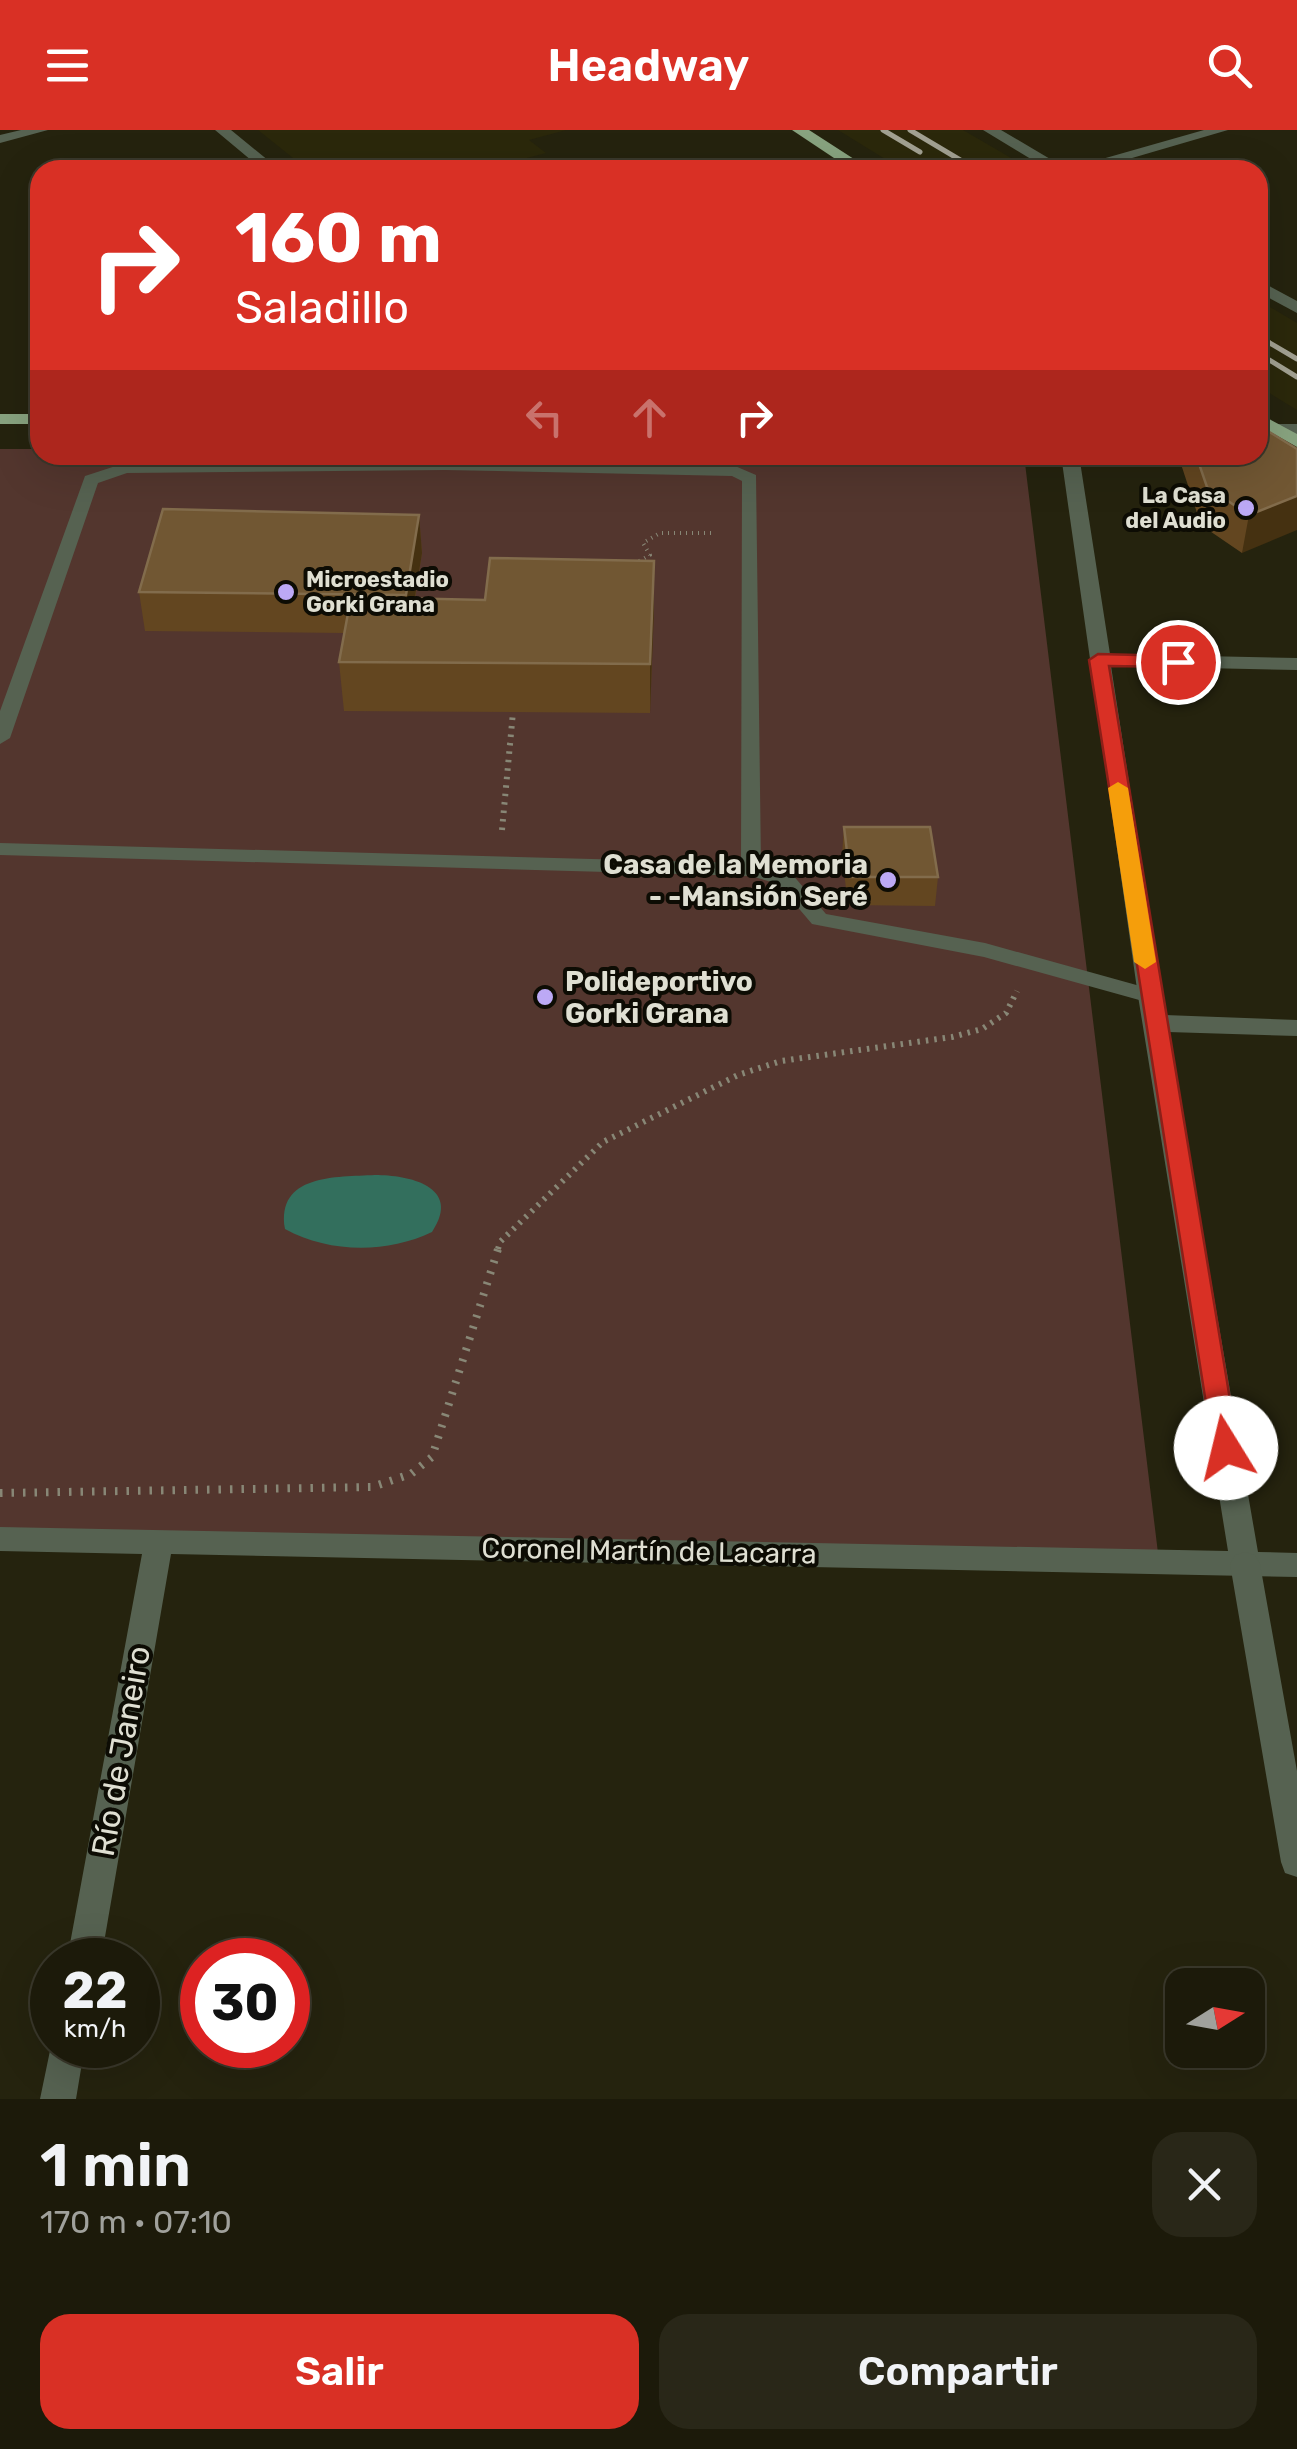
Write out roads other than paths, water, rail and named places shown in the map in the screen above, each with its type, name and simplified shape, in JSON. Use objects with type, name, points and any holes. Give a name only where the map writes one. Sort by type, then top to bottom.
[{"type":"main road","points":[[799,130],[847,160]]},
{"type":"main road","points":[[0,419],[30,419]]},
{"type":"main road","points":[[1268,429],[1297,442]]},
{"type":"street","points":[[0,139],[41,130]]},
{"type":"street","points":[[222,130],[260,160]]},
{"type":"street","points":[[990,130],[1042,160]]},
{"type":"street","points":[[1111,160],[1221,130]]},
{"type":"street","points":[[1268,291],[1297,308]]},
{"type":"street","points":[[1268,429],[1297,429]]},
{"type":"street","points":[[1071,465],[1150,996],[1297,1862]]},
{"type":"street","points":[[1098,660],[1297,664]]},
{"type":"street","points":[[1155,1023],[1297,1028]]},
{"type":"street","name":"Coronel Martín de Lacarra","points":[[0,1539],[1297,1565]]},
{"type":"street","name":"Río de Janeiro","points":[[88,1938],[159,1541]]},
{"type":"street","points":[[58,2099],[64,2068]]},
{"type":"lane","points":[[0,738],[91,480],[126,468],[445,466],[736,471],[750,479],[751,870]]},
{"type":"lane","points":[[0,849],[751,870],[785,879],[819,918],[949,942],[1150,996]]},
{"type":"water","points":[[375,1175],[416,1181],[436,1194],[441,1204],[440,1216],[432,1232],[396,1244],[358,1248],[320,1243],[285,1229],[285,1211],[299,1188],[327,1178]]},
{"type":"railway","points":[[883,130],[920,152]]},
{"type":"railway","points":[[910,130],[960,160]]},
{"type":"railway","points":[[1268,342],[1297,359]]},
{"type":"railway","points":[[1268,359],[1297,377]]},
{"type":"place","name":"La Casa del Audio","points":[[1246,508]]},
{"type":"place","name":"Microestadio Gorki Grana","points":[[286,592]]},
{"type":"place","name":"Casa de la Memoria - -Mansión Seré","points":[[888,880]]},
{"type":"place","name":"Polideportivo Gorki Grana","points":[[545,997]]}]
